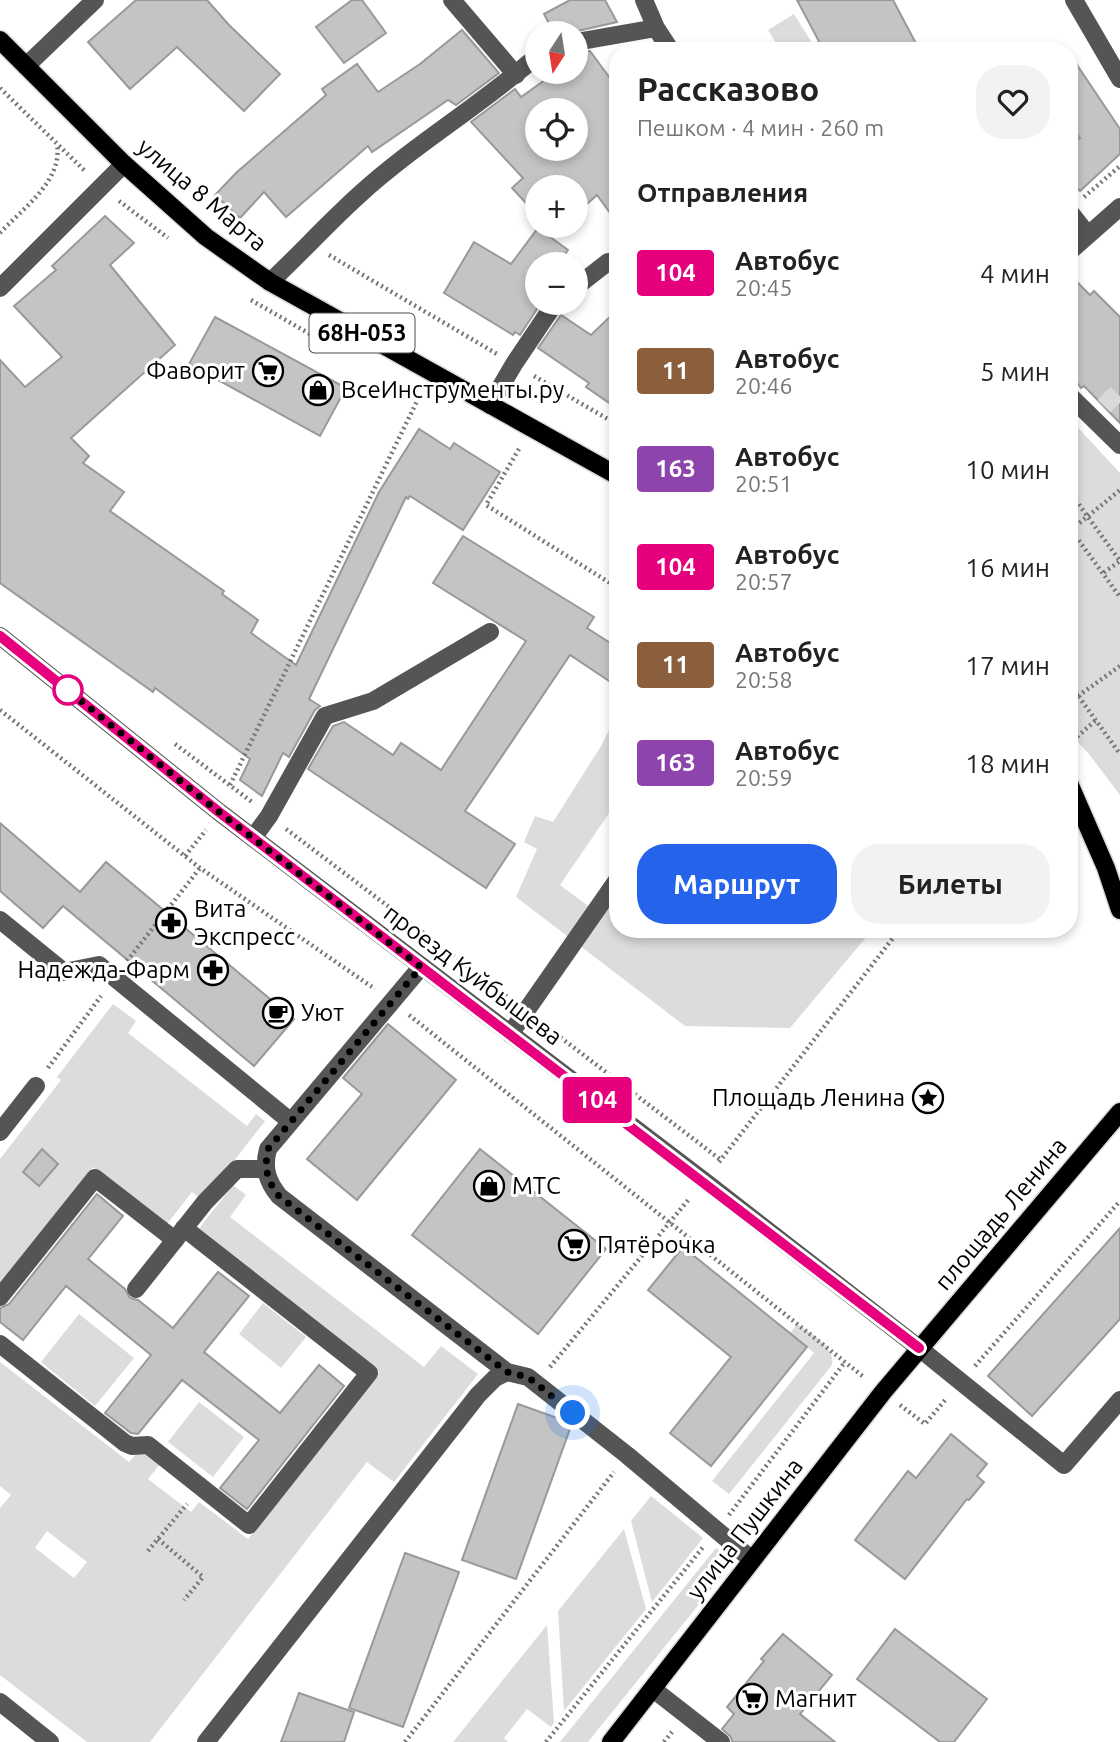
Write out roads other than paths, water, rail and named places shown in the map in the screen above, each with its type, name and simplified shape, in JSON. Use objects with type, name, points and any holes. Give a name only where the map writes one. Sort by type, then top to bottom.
[{"type":"main road","name":"улица 8 Марта","points":[[0,40],[124,164],[206,237],[270,282],[609,471]]},
{"type":"main road","points":[[1078,804],[1106,868],[1120,910]]},
{"type":"main road","name":"площадь Ленина","points":[[919,1348],[1120,1112]]},
{"type":"main road","name":"улица Пушкина","points":[[611,1742],[751,1559],[919,1348]]},
{"type":"street","points":[[26,66],[95,0]]},
{"type":"street","points":[[452,0],[516,75]]},
{"type":"street","points":[[644,0],[665,42]]},
{"type":"street","points":[[1074,0],[1120,79]]},
{"type":"street","points":[[588,40],[656,28]]},
{"type":"street","points":[[270,282],[359,195],[461,113],[525,67]]},
{"type":"street","points":[[0,288],[124,164]]},
{"type":"street","points":[[1078,244],[1120,207]]},
{"type":"street","points":[[1078,214],[1088,235]]},
{"type":"street","points":[[588,278],[608,262]]},
{"type":"street","points":[[490,405],[547,315]]},
{"type":"street","points":[[1078,400],[1098,412],[1120,445]]},
{"type":"street","points":[[253,838],[269,816],[325,716],[373,701],[490,632]]},
{"type":"street","name":"проезд Куйбышева","points":[[0,636],[253,838],[704,1181],[1064,1465],[1120,1400]]},
{"type":"street","points":[[510,1034],[609,891]]},
{"type":"street","points":[[0,920],[64,972],[99,965],[290,1121]]},
{"type":"street","points":[[421,967],[268,1149],[268,1179],[279,1196],[507,1372],[528,1377],[627,1455],[751,1559]]},
{"type":"street","points":[[0,1132],[36,1086]]},
{"type":"street","points":[[136,1289],[205,1202],[237,1169],[266,1169]]},
{"type":"street","points":[[0,1297],[95,1178],[179,1234],[369,1373],[249,1525],[148,1445],[132,1447],[125,1443],[0,1344]]},
{"type":"street","points":[[206,1742],[478,1395],[495,1378],[507,1372]]},
{"type":"street","points":[[653,1689],[721,1742]]},
{"type":"street","points":[[0,1702],[50,1742]]},
{"type":"tunnel","points":[[1104,406],[1120,390]]},
{"type":"place","name":"Фаворит","points":[[268,371]]},
{"type":"place","name":"ВсеИнструменты.ру","points":[[318,390]]},
{"type":"place","name":"Вита Экспресс","points":[[171,923]]},
{"type":"place","name":"Надежда-Фарм","points":[[213,970]]},
{"type":"place","name":"Уют","points":[[278,1013]]},
{"type":"place","name":"Площадь Ленина","points":[[928,1098]]},
{"type":"place","name":"МТС","points":[[489,1186]]},
{"type":"place","name":"Пятёрочка","points":[[574,1245]]},
{"type":"place","name":"Магнит","points":[[752,1699]]}]
